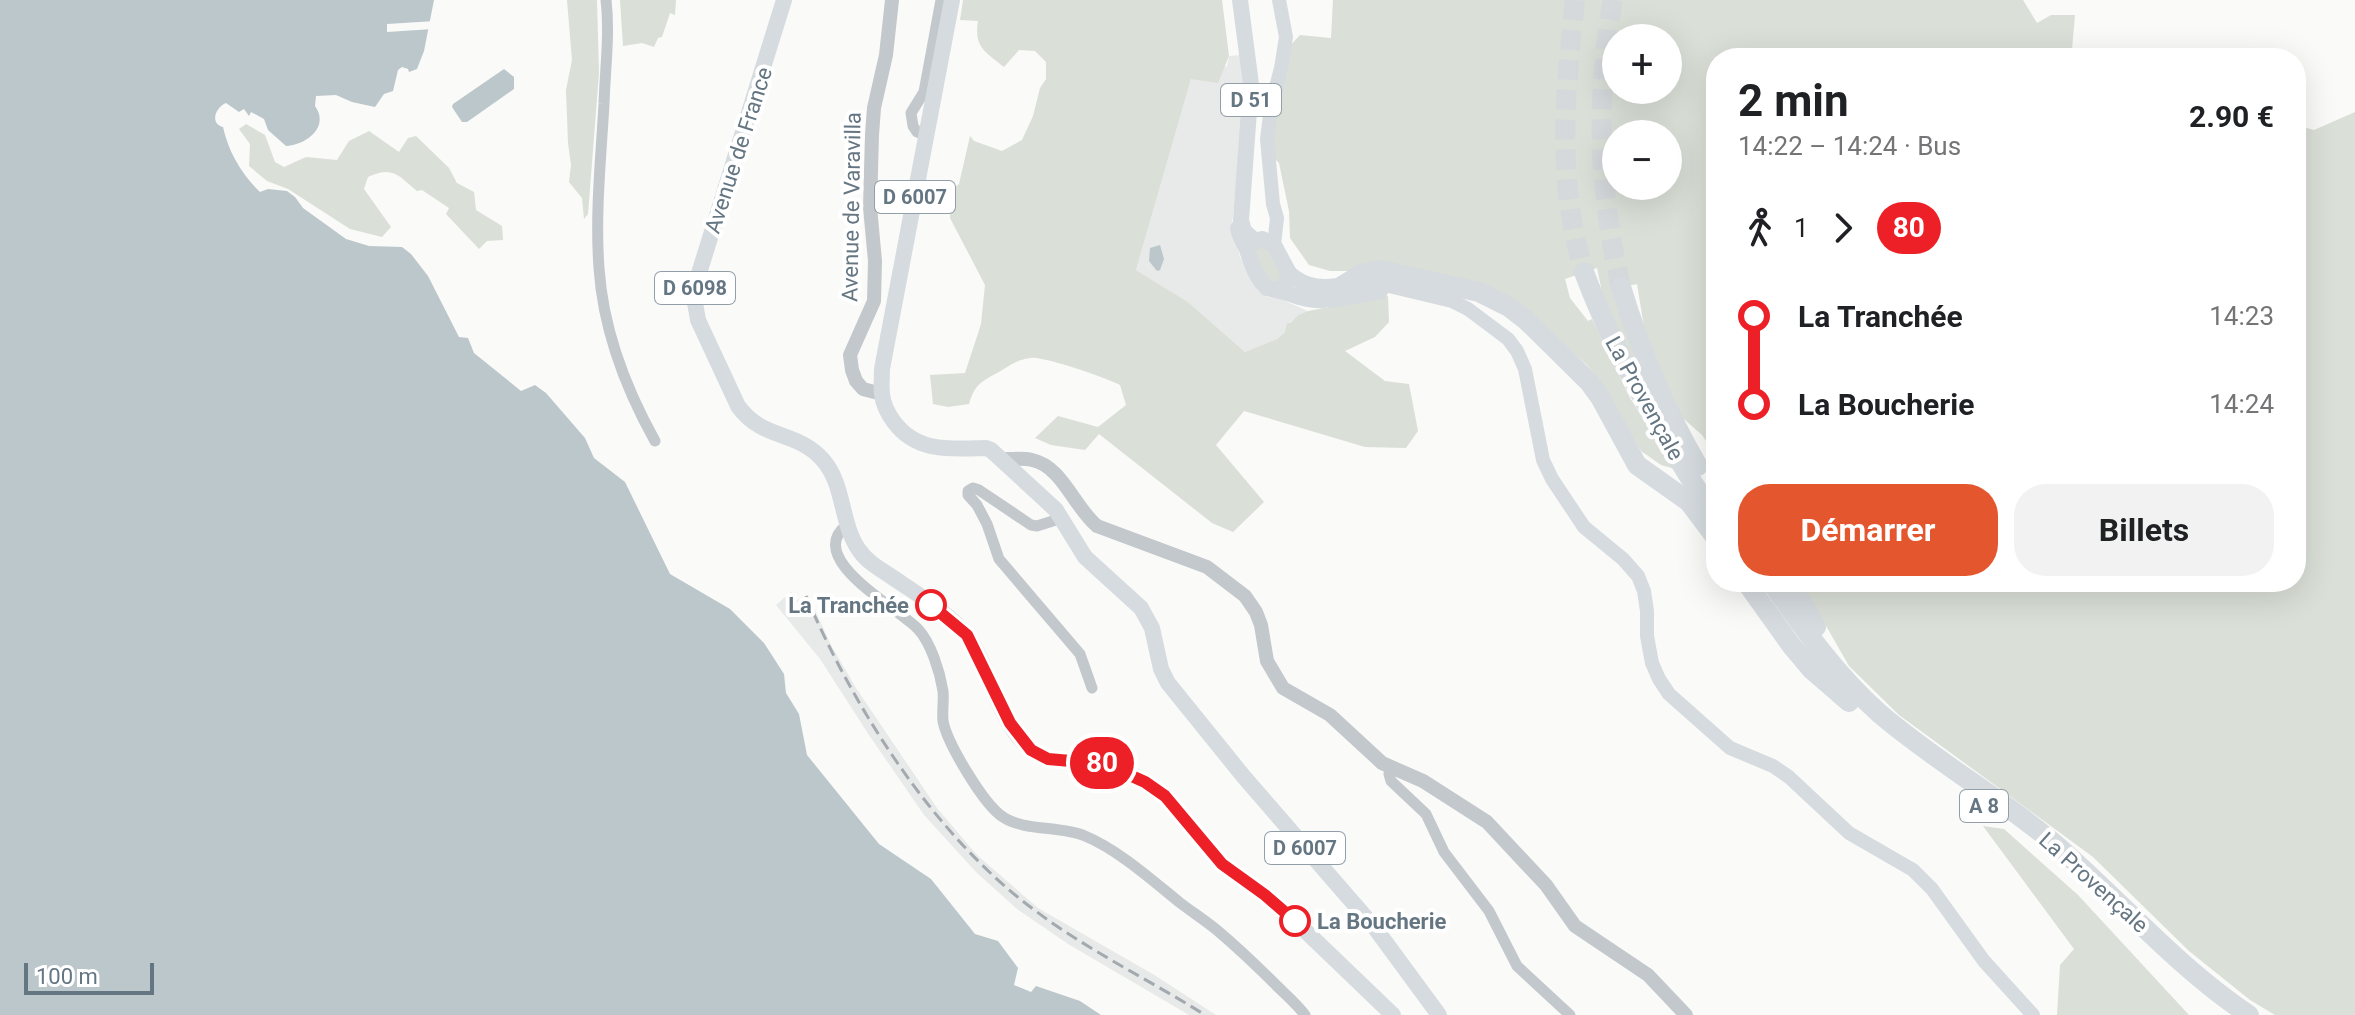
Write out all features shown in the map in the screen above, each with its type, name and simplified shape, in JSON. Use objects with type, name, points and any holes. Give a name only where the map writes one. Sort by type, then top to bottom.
[{"type":"highway","points":[[1343,290],[1349,280],[1368,271],[1380,270],[1495,298],[1517,313],[1589,382],[1637,465],[1689,502],[1706,525]]},
{"type":"highway","name":"La Provençale","points":[[1584,272],[1614,347],[1688,462],[1706,484]]},
{"type":"highway","name":"La Provençale","points":[[1621,287],[1651,372],[1706,499]]},
{"type":"highway","points":[[1624,440],[1644,463],[1655,470],[1706,485]]},
{"type":"highway","points":[[1753,592],[1812,670],[1849,702]]},
{"type":"highway","name":"La Provençale","points":[[1764,592],[1801,645],[1849,702],[1896,742],[2056,860],[2170,968],[2228,1015]]},
{"type":"highway","name":"La Provençale","points":[[1778,592],[1817,647],[1877,711],[1926,751],[2062,850],[2180,961],[2249,1015]]},
{"type":"highway","points":[[1797,592],[1829,647],[1877,711]]},
{"type":"main road","name":"Avenue de France","points":[[784,0],[696,283],[694,308],[738,406],[747,419],[759,427],[799,441],[823,460],[834,479],[847,525]]},
{"type":"main road","name":"D 6007","points":[[952,0],[882,369],[882,394],[888,414],[909,437],[925,446],[976,448],[1007,466],[1062,518],[1085,557],[1141,608],[1155,636],[1161,669],[1173,690],[1375,928],[1439,1015]]},
{"type":"main road","name":"D 51","points":[[1240,0],[1251,84],[1237,226],[1239,235],[1260,244]]},
{"type":"main road","points":[[1279,0],[1286,37],[1267,139],[1277,218],[1249,259],[1262,283],[1267,288],[1310,301],[1343,290],[1389,286],[1460,304],[1501,332],[1513,345],[1525,369],[1543,460],[1552,479],[1584,527],[1623,559],[1638,576],[1644,591],[1652,663],[1669,694],[1730,748],[1773,766],[1849,833],[1913,870],[1932,889],[1984,961],[2033,1015]]},
{"type":"main road","points":[[1260,244],[1300,282],[1343,290]]},
{"type":"main road","points":[[1278,290],[1286,284],[1289,273]]},
{"type":"main road","points":[[1343,290],[1342,300],[1373,292],[1406,291]]},
{"type":"main road","name":"D 6098","points":[[847,525],[858,549],[872,563],[967,635],[1010,723],[1031,750],[1048,759],[1105,764],[1154,787],[1222,864],[1293,919],[1393,1015]]},
{"type":"street","points":[[606,0],[598,200],[599,271],[608,325],[627,385],[655,441]]},
{"type":"street","name":"Avenue de Varavilla","points":[[882,394],[863,389],[856,381],[850,355],[874,301],[875,261],[870,207],[872,135],[892,0]]},
{"type":"street","points":[[927,136],[917,132],[911,113],[924,92],[941,0]]},
{"type":"street","points":[[1007,466],[1041,462],[1054,471],[1085,516],[1097,526],[1207,567],[1245,596],[1261,625],[1267,661],[1283,688],[1330,715],[1390,768],[1423,781],[1487,822],[1546,885],[1575,926],[1648,975],[1686,1015]]},
{"type":"street","points":[[1062,518],[1031,525],[979,490],[973,488],[968,491],[987,524],[999,559],[1080,654],[1092,688]]},
{"type":"street","points":[[847,525],[837,537],[837,557],[851,575],[919,630],[938,674],[943,692],[944,723],[952,748],[975,784],[1002,817],[1085,835],[1100,844],[1152,879],[1216,929],[1305,1015]]},
{"type":"street","points":[[1390,768],[1391,781],[1426,814],[1444,852],[1489,911],[1517,966],[1570,1015]]},
{"type":"shaded area","points":[[0,0],[434,0],[424,51],[417,69],[409,72],[402,67],[398,70],[393,91],[384,94],[375,107],[336,95],[316,96],[315,106],[320,121],[318,128],[301,142],[286,146],[268,130],[264,119],[251,112],[249,116],[244,109],[239,112],[226,103],[222,105],[215,119],[223,127],[228,145],[242,170],[260,192],[268,189],[287,191],[303,208],[346,239],[369,246],[402,247],[411,254],[428,276],[459,337],[468,338],[474,353],[521,391],[535,385],[546,393],[585,438],[594,458],[625,482],[670,574],[730,609],[764,643],[784,674],[786,693],[799,714],[807,755],[879,844],[931,879],[975,934],[998,941],[1018,968],[1014,985],[1031,992],[1036,986],[1080,1001],[1101,1015],[0,1015]]},
{"type":"shaded area","points":[[567,0],[597,0],[599,73],[588,214],[584,219],[582,198],[569,182],[571,165],[566,90],[572,60]]},
{"type":"shaded area","points":[[620,0],[676,0],[675,15],[670,13],[662,37],[658,38],[654,47],[642,43],[623,46]]},
{"type":"shaded area","points":[[963,0],[1222,0],[1229,56],[1218,83],[1191,79],[1136,270],[1188,302],[1245,352],[1277,339],[1285,332],[1287,323],[1308,311],[1388,296],[1389,322],[1375,337],[1345,351],[1385,381],[1409,384],[1418,431],[1406,448],[1365,447],[1244,411],[1216,445],[1264,502],[1233,532],[1212,523],[1099,434],[1085,450],[1051,445],[1035,438],[1058,416],[1098,427],[1126,405],[1120,385],[1113,382],[1061,364],[1031,358],[1017,362],[983,381],[969,404],[948,407],[933,404],[930,375],[965,373],[981,324],[985,285],[950,218],[951,190],[959,184],[970,136],[974,141],[1002,151],[1022,140],[1046,79],[1046,62],[1035,51],[1019,50],[1004,67],[986,53],[979,43],[978,21],[960,20]]},
{"type":"shaded area","points":[[1333,0],[2023,0],[2037,23],[2051,15],[2075,15],[2072,48],[1706,48],[1706,441],[1677,413],[1644,327],[1637,284],[1614,289],[1662,412],[1606,311],[1597,268],[1565,279],[1570,298],[1588,321],[1592,319],[1630,398],[1675,469],[1661,465],[1641,451],[1598,378],[1525,311],[1352,271],[1330,271],[1309,265],[1290,238],[1289,211],[1279,163],[1273,157],[1275,62],[1300,35],[1331,38]]},
{"type":"shaded area","points":[[1241,55],[1246,97],[1232,224],[1240,257],[1258,291],[1308,311],[1298,315],[1277,339],[1245,352],[1188,302],[1136,270],[1191,79],[1227,66],[1229,56]]},
{"type":"shaded area","points":[[504,69],[514,77],[514,89],[467,122],[462,122],[453,104]]},
{"type":"shaded area","points":[[2355,112],[2355,1015],[2275,1015],[2250,1000],[2189,951],[2093,857],[1899,715],[1849,666],[1807,592],[2306,592],[2306,128],[2314,130]]},
{"type":"shaded area","points":[[246,124],[265,135],[275,162],[284,167],[306,157],[337,160],[349,141],[369,131],[399,152],[408,138],[416,136],[449,168],[457,183],[474,192],[476,210],[502,226],[503,240],[487,241],[479,249],[446,214],[449,208],[390,172],[368,177],[364,189],[391,227],[382,237],[350,229],[288,189],[267,181],[249,166],[250,144],[239,129]]},
{"type":"shaded area","points":[[1160,245],[1164,259],[1157,271],[1149,261],[1150,248]]},
{"type":"shaded area","points":[[1266,247],[1282,273],[1276,283],[1269,282],[1255,256],[1257,248]]},
{"type":"shaded area","points":[[791,592],[795,601],[808,595],[831,645],[856,688],[937,808],[977,855],[1038,908],[1156,976],[1216,1015],[1189,1015],[1068,944],[1017,909],[976,872],[924,815],[820,659],[776,605]]},
{"type":"shaded area","points":[[1983,826],[2004,829],[2078,895],[2189,1015],[2057,1015],[2060,965],[2074,949]]},
{"type":"pier","points":[[435,21],[433,29],[387,32],[387,24]]},
{"type":"tunnel","points":[[1575,0],[1566,104],[1566,170],[1569,203],[1584,272]]},
{"type":"tunnel","points":[[1613,0],[1604,72],[1602,144],[1608,216],[1621,287]]},
{"type":"railway","points":[[806,596],[825,639],[873,725],[900,767],[963,845],[997,879],[1054,924],[1205,1015]]},
{"type":"bus line","name":"80","points":[[931,605],[967,635],[1010,723],[1031,750],[1048,759],[1105,764],[1154,787],[1222,864],[1295,921]]},
{"type":"place","name":"La Tranchée","points":[[931,605]]},
{"type":"place","name":"La Boucherie","points":[[1295,921]]}]
